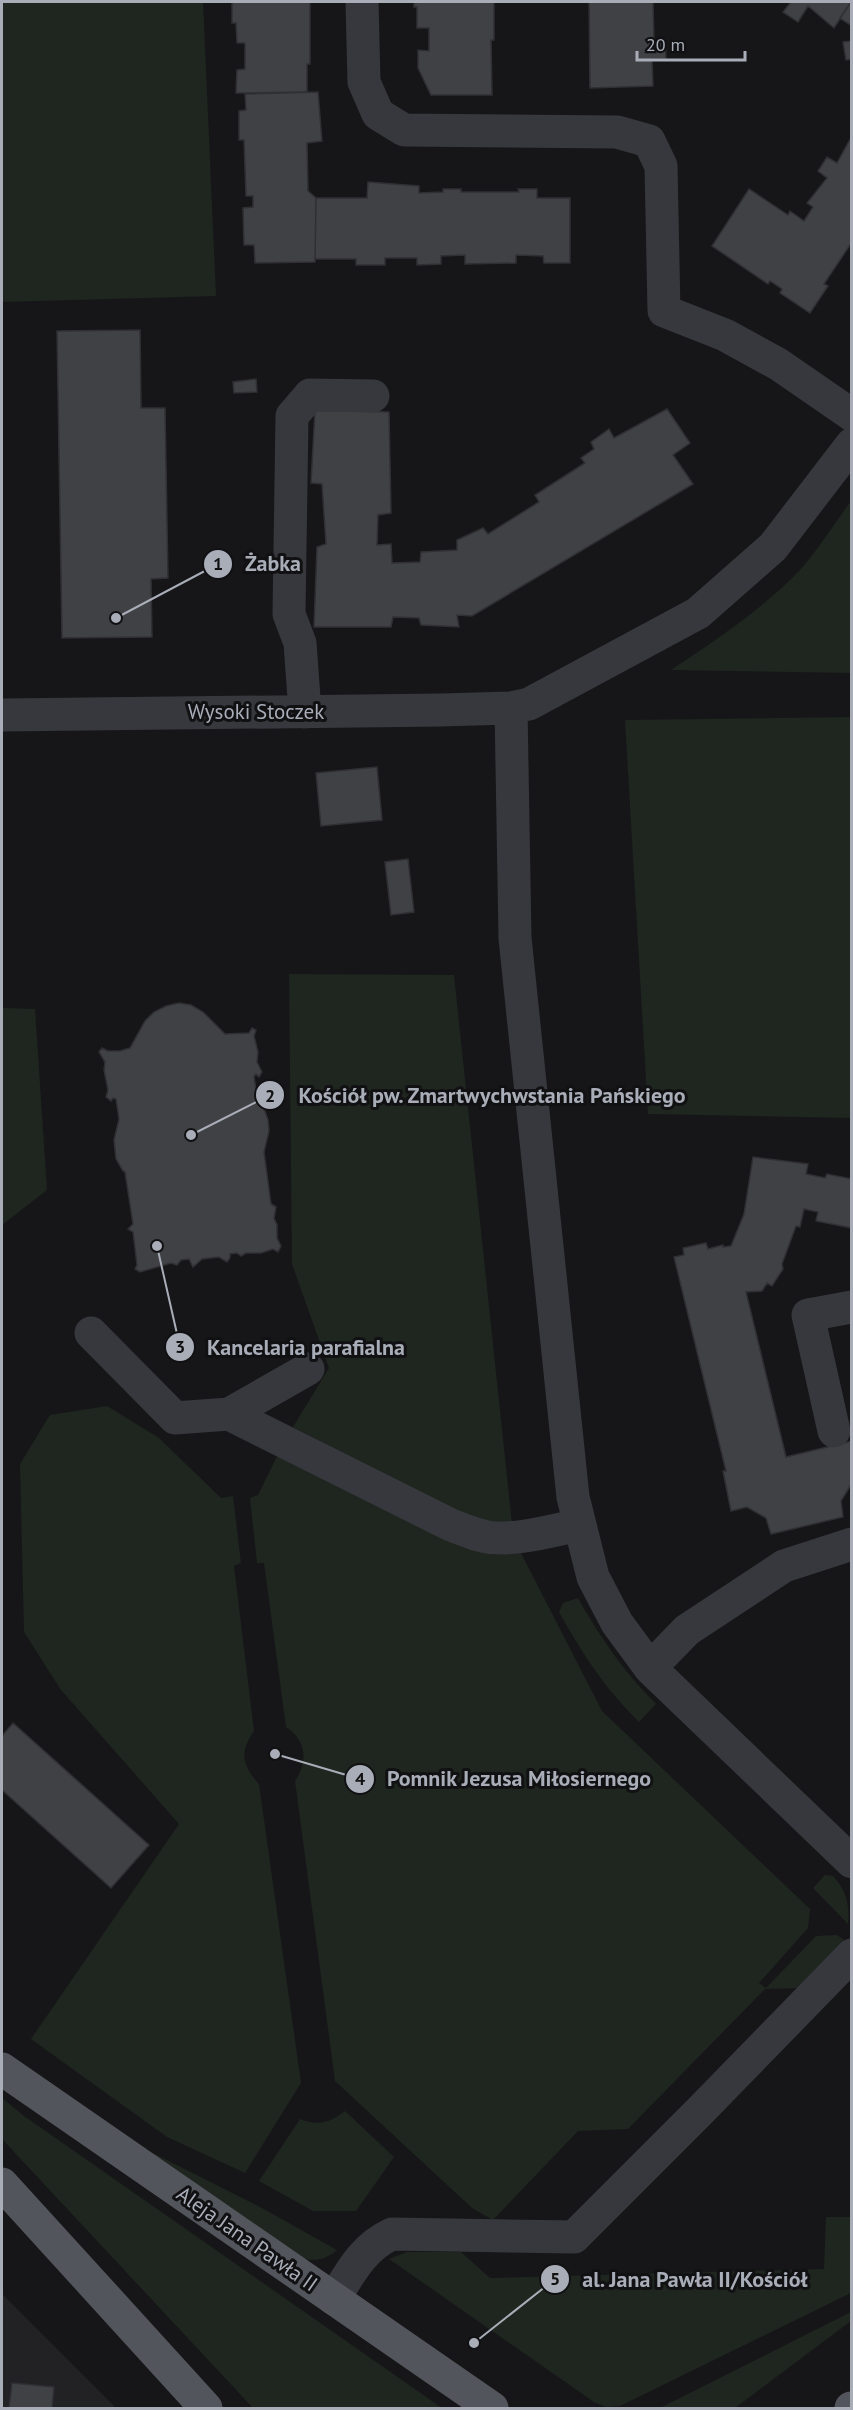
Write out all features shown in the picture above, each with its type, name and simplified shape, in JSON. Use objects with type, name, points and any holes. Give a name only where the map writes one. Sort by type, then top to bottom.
[{"type":"main road","name":"Aleja Jana Pawła II","points":[[2,2069],[492,2409]]},
{"type":"main road","points":[[2,2184],[207,2409]]},
{"type":"street","points":[[362,2],[364,82],[378,114],[404,130],[617,132],[649,141],[661,166],[664,311],[725,335],[769,359],[852,415]]},
{"type":"street","points":[[305,712],[300,643],[289,614],[292,416],[310,395],[373,396]]},
{"type":"street","name":"Wysoki Stoczek","points":[[2,715],[511,708],[545,696],[698,613],[773,548],[852,444]]},
{"type":"street","points":[[511,708],[515,938],[573,1497],[593,1577],[617,1623],[650,1668],[852,1862]]},
{"type":"street","points":[[834,1431],[808,1315],[852,1308]]},
{"type":"street","points":[[91,1333],[176,1418],[230,1414],[308,1369]]},
{"type":"street","points":[[230,1414],[451,1525],[474,1534],[495,1538],[580,1526]]},
{"type":"street","points":[[650,1668],[687,1630],[784,1566],[852,1544]]},
{"type":"street","points":[[334,2299],[362,2255],[378,2240],[392,2234],[574,2237],[702,2110],[852,1955]]},
{"type":"shaded area","points":[[2,2],[203,2],[216,296],[2,302]]},
{"type":"shaded area","points":[[851,501],[851,673],[671,670],[738,624],[799,571]]},
{"type":"shaded area","points":[[851,717],[851,1118],[648,1114],[625,720]]},
{"type":"shaded area","points":[[289,974],[454,975],[512,1524],[497,1525],[453,1511],[293,1427],[329,1368],[292,1264]]},
{"type":"shaded area","points":[[2,1008],[35,1009],[47,1190],[2,1225]]},
{"type":"shaded area","points":[[107,1406],[159,1438],[221,1498],[233,1496],[241,1563],[234,1566],[254,1731],[246,1746],[245,1759],[249,1771],[259,1784],[301,2083],[245,2173],[167,2137],[31,2039],[179,1824],[61,1690],[24,1632],[20,1464],[50,1415]]},
{"type":"shaded area","points":[[280,1450],[470,1549],[494,1555],[521,1553],[602,1711],[810,1909],[808,1928],[759,1983],[766,1988],[816,1936],[837,1935],[844,1940],[800,1988],[765,1989],[628,2129],[578,2131],[493,2220],[472,2208],[335,2081],[295,1781],[302,1766],[302,1745],[286,1727],[264,1563],[257,1563],[250,1498],[258,1495]]},
{"type":"shaded area","points":[[578,1598],[613,1654],[656,1704],[639,1722],[595,1670],[559,1612],[563,1603]]},
{"type":"shaded area","points":[[825,1875],[833,1876],[844,1892],[848,1904],[848,1924],[813,1888]]},
{"type":"shaded area","points":[[2,2098],[24,2116],[442,2408],[253,2408],[2,2139]]},
{"type":"shaded area","points":[[345,2111],[394,2157],[356,2211],[313,2211],[259,2181],[300,2119],[324,2122]]},
{"type":"shaded area","points":[[151,2152],[262,2208],[337,2250],[321,2259],[302,2259]]},
{"type":"shaded area","points":[[826,2217],[851,2217],[851,2293],[620,2406],[606,2407],[594,2402],[389,2259],[407,2252],[461,2252],[490,2278],[824,2269]]},
{"type":"shaded area","points":[[2,2294],[114,2406],[113,2408],[2,2408]]},
{"type":"shaded area","points":[[851,2312],[851,2321],[735,2408],[660,2408]]},
{"type":"building","points":[[232,2],[310,2],[310,64],[307,64],[307,92],[236,93],[237,70],[245,69],[245,43],[237,43],[236,23],[232,23]]},
{"type":"building","points":[[414,2],[494,2],[494,40],[491,40],[492,95],[431,95],[418,68],[418,50],[429,51],[429,28],[417,28],[417,7],[414,7]]},
{"type":"building","points":[[589,2],[653,2],[654,41],[665,40],[666,59],[652,59],[653,86],[590,88]]},
{"type":"building","points":[[791,2],[851,2],[834,28],[808,6],[798,22],[783,12]]},
{"type":"building","points":[[852,2],[852,26],[840,18]]},
{"type":"building","points":[[852,41],[852,59],[846,60],[843,42]]},
{"type":"building","points":[[318,92],[322,141],[307,143],[308,191],[316,198],[315,262],[255,263],[254,245],[244,245],[243,208],[253,207],[253,196],[246,196],[244,140],[239,140],[239,111],[246,110],[245,94]]},
{"type":"building","points":[[852,136],[852,242],[824,284],[828,286],[810,313],[780,293],[782,289],[770,281],[768,284],[712,246],[749,189],[788,215],[790,211],[804,221],[813,207],[807,203],[827,178],[818,171],[827,157],[837,163]]},
{"type":"building","points":[[368,182],[419,186],[419,193],[443,192],[443,189],[461,189],[461,192],[519,192],[518,189],[537,189],[537,198],[570,198],[570,263],[544,263],[543,256],[516,255],[516,263],[465,264],[465,255],[441,256],[441,264],[417,265],[417,258],[385,258],[385,265],[356,265],[356,259],[315,259],[316,198],[367,198]]},
{"type":"building","points":[[140,330],[141,408],[165,408],[168,578],[151,579],[152,637],[62,638],[57,331]]},
{"type":"building","points":[[256,379],[257,392],[234,393],[233,382]]},
{"type":"building","points":[[667,409],[690,443],[673,455],[693,484],[472,616],[457,615],[459,627],[421,625],[419,618],[393,617],[391,627],[314,627],[317,547],[326,544],[322,484],[311,483],[315,410],[389,412],[391,513],[378,515],[377,545],[391,544],[392,563],[420,562],[421,552],[457,550],[457,540],[483,528],[488,534],[539,502],[535,495],[585,463],[581,458],[594,449],[591,442],[609,429],[614,438]]},
{"type":"building","points":[[377,767],[382,820],[321,826],[316,773]]},
{"type":"building","points":[[408,859],[414,912],[391,915],[385,862]]},
{"type":"building","points":[[179,1003],[191,1005],[203,1012],[225,1034],[249,1033],[252,1028],[256,1030],[254,1036],[258,1052],[257,1062],[262,1072],[259,1077],[256,1074],[254,1076],[257,1097],[261,1100],[268,1120],[269,1131],[264,1152],[271,1204],[276,1207],[274,1218],[277,1225],[277,1238],[281,1246],[278,1252],[273,1249],[261,1253],[246,1253],[241,1256],[237,1253],[230,1254],[227,1262],[219,1257],[202,1259],[193,1267],[189,1259],[181,1260],[177,1265],[171,1263],[140,1272],[135,1269],[137,1265],[133,1232],[128,1229],[133,1224],[125,1172],[116,1159],[114,1140],[119,1119],[116,1099],[113,1098],[111,1101],[106,1097],[108,1090],[104,1070],[105,1062],[99,1052],[102,1048],[108,1051],[120,1051],[130,1048],[145,1021],[154,1012]]},
{"type":"building","points":[[753,1157],[808,1164],[806,1174],[825,1178],[827,1174],[852,1179],[852,1228],[816,1221],[818,1212],[804,1209],[800,1227],[796,1226],[782,1264],[783,1269],[772,1286],[767,1283],[762,1291],[746,1292],[786,1457],[852,1441],[852,1483],[841,1501],[843,1517],[771,1534],[766,1518],[747,1507],[731,1511],[723,1471],[726,1471],[674,1257],[684,1255],[683,1248],[706,1243],[708,1249],[723,1245],[723,1247],[731,1246],[744,1214]]},
{"type":"building","points":[[13,1723],[149,1845],[111,1888],[2,1790],[2,1736]]},
{"type":"building","points":[[12,2383],[54,2387],[52,2408],[9,2408]]},
{"type":"place","name":"Żabka","points":[[116,618]]},
{"type":"place","name":"Kościół pw. Zmartwychwstania Pańskiego","points":[[191,1135]]},
{"type":"place","name":"Kancelaria parafialna","points":[[157,1246]]},
{"type":"place","name":"Pomnik Jezusa Miłosiernego","points":[[275,1754]]},
{"type":"place","name":"al. Jana Pawła II/Kościół","points":[[474,2343]]}]
